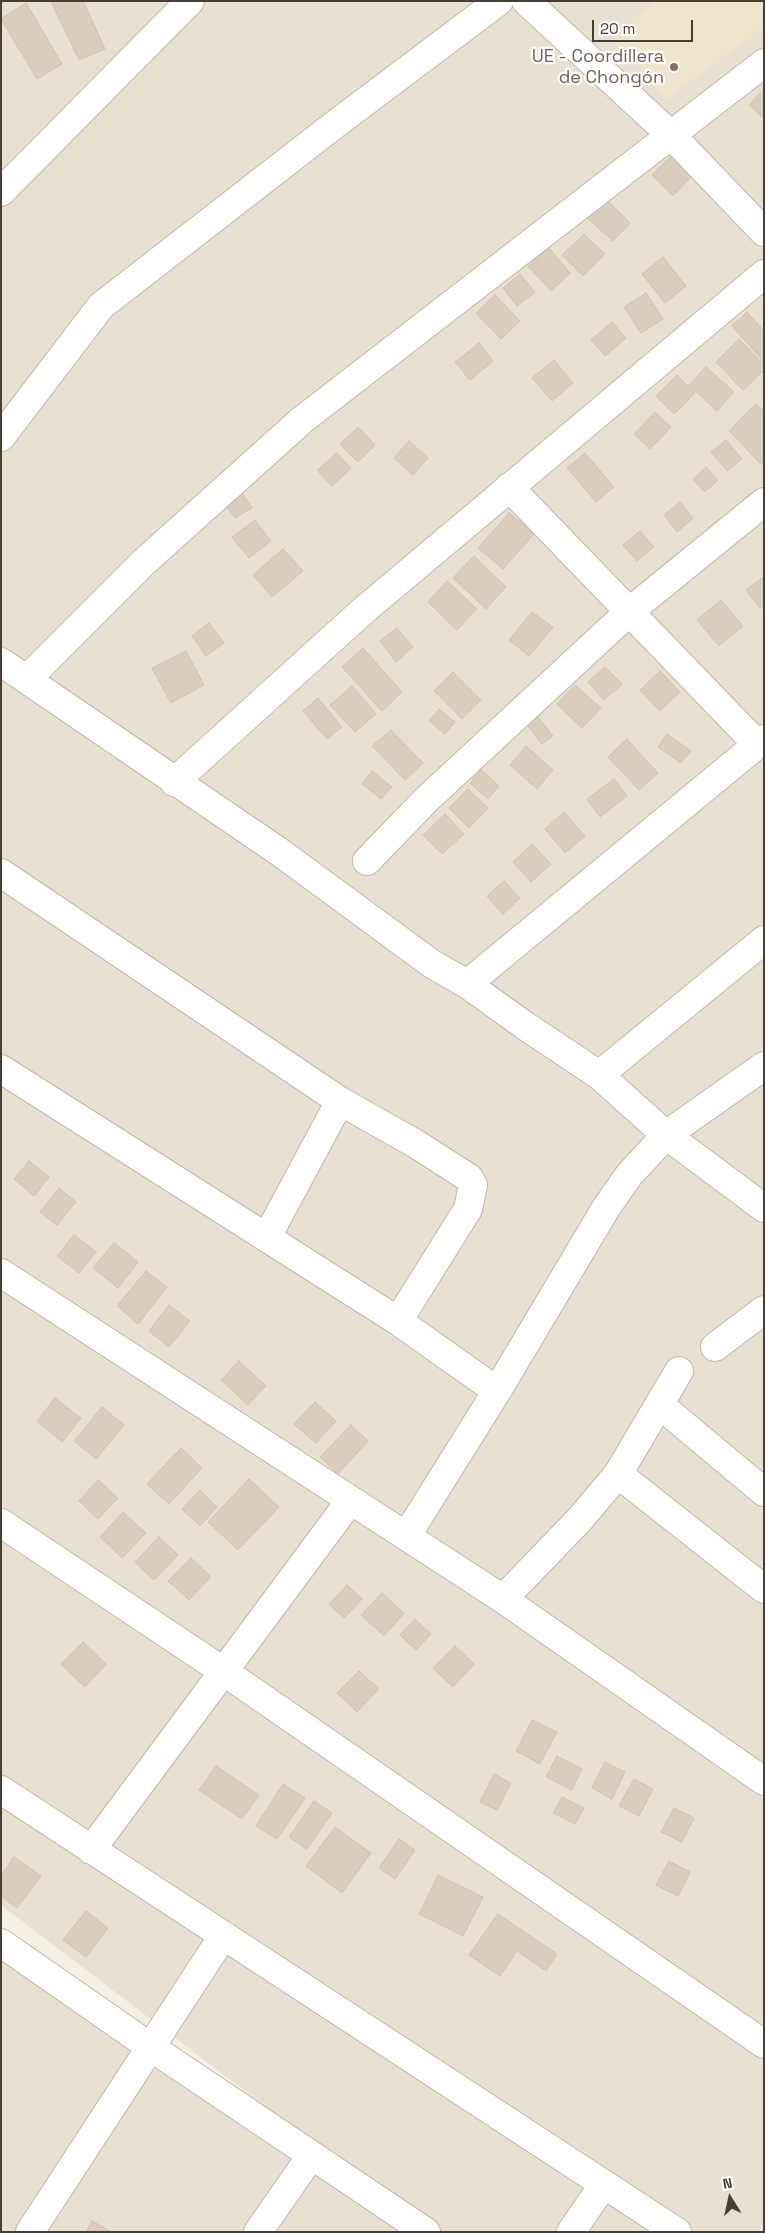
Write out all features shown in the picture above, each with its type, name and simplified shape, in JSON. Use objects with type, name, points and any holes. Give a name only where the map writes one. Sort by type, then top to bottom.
[{"type":"street","points":[[1,192],[190,1]]},
{"type":"street","points":[[1,437],[101,306],[321,135],[499,1]]},
{"type":"street","points":[[526,1],[671,135],[764,232]]},
{"type":"street","points":[[28,679],[144,562],[302,420],[764,63]]},
{"type":"street","points":[[174,782],[364,610],[764,274]]},
{"type":"street","points":[[467,984],[760,742],[509,487]]},
{"type":"street","points":[[367,861],[427,799],[630,612],[764,502]]},
{"type":"street","points":[[1,662],[174,782],[281,853],[432,964],[467,984],[599,1075],[666,1135],[764,1208]]},
{"type":"street","points":[[1,873],[340,1101],[416,1144],[468,1178],[472,1185],[468,1209],[398,1321]]},
{"type":"street","points":[[599,1075],[764,940]]},
{"type":"street","points":[[407,1535],[498,1391],[606,1208],[640,1162],[666,1135],[764,1066]]},
{"type":"street","points":[[1,1069],[398,1321],[498,1391]]},
{"type":"street","points":[[267,1237],[340,1101]]},
{"type":"street","points":[[1,1273],[350,1501],[407,1535],[503,1599],[764,1781]]},
{"type":"street","points":[[715,1347],[764,1310]]},
{"type":"street","points":[[503,1599],[580,1519],[618,1474],[679,1371]]},
{"type":"street","points":[[660,1405],[764,1492]]},
{"type":"street","points":[[618,1474],[764,1589]]},
{"type":"street","points":[[91,1850],[350,1501]]},
{"type":"street","points":[[1,1523],[223,1671],[764,2044]]},
{"type":"street","points":[[1,1790],[676,2232]]},
{"type":"street","points":[[30,2232],[149,2046],[223,1936]]},
{"type":"street","points":[[1,1943],[149,2046],[426,2232]]},
{"type":"street","points":[[258,2232],[311,2156]]},
{"type":"street","points":[[571,2232],[604,2184]]},
{"type":"shaded area","points":[[1,1],[764,1],[764,2232],[1,2232],[1,1927],[317,2146],[1,1905]]},
{"type":"shaded area","name":"UE - Coordillera de Chongón","points":[[656,1],[764,1],[764,27],[666,100],[613,35]]},
{"type":"building","points":[[56,1],[83,1],[105,49],[79,60],[52,3]]},
{"type":"building","points":[[26,3],[62,64],[37,79],[1,19]]},
{"type":"building","points":[[764,89],[764,119],[749,105]]},
{"type":"building","points":[[675,152],[696,172],[673,196],[652,175]]},
{"type":"building","points":[[605,198],[630,223],[613,241],[586,217]]},
{"type":"building","points":[[584,234],[605,254],[583,276],[562,255]]},
{"type":"building","points":[[549,248],[570,273],[551,291],[528,266]]},
{"type":"building","points":[[663,257],[686,286],[665,303],[642,274]]},
{"type":"building","points":[[520,274],[535,292],[517,306],[503,288]]},
{"type":"building","points":[[646,293],[663,319],[641,333],[624,307]]},
{"type":"building","points":[[495,295],[520,321],[501,339],[476,313]]},
{"type":"building","points":[[747,312],[764,331],[764,362],[732,326]]},
{"type":"building","points":[[612,322],[626,338],[605,356],[591,340]]},
{"type":"building","points":[[739,339],[764,365],[764,370],[743,390],[716,362]]},
{"type":"building","points":[[479,343],[493,361],[470,380],[455,362]]},
{"type":"building","points":[[554,360],[573,383],[552,401],[532,378]]},
{"type":"building","points":[[706,367],[734,392],[717,411],[689,385]]},
{"type":"building","points":[[677,375],[695,393],[674,414],[656,396]]},
{"type":"building","points":[[756,404],[764,411],[764,461],[761,464],[729,431]]},
{"type":"building","points":[[655,412],[671,427],[650,449],[634,434]]},
{"type":"building","points":[[358,427],[375,445],[358,462],[340,444]]},
{"type":"building","points":[[726,440],[742,459],[727,471],[711,452]]},
{"type":"building","points":[[409,441],[428,458],[413,475],[394,458]]},
{"type":"building","points":[[337,453],[351,468],[332,486],[317,470]]},
{"type":"building","points":[[585,453],[614,487],[596,502],[567,468]]},
{"type":"building","points":[[706,467],[718,480],[705,492],[693,479]]},
{"type":"building","points":[[240,490],[252,508],[235,518],[223,501]]},
{"type":"building","points":[[680,502],[693,518],[677,532],[664,515]]},
{"type":"building","points":[[509,513],[534,534],[503,569],[478,548]]},
{"type":"building","points":[[255,520],[271,541],[249,558],[232,537]]},
{"type":"building","points":[[640,531],[654,547],[637,561],[623,545]]},
{"type":"building","points":[[283,549],[303,571],[272,597],[253,575]]},
{"type":"building","points":[[474,556],[506,587],[486,609],[453,578]]},
{"type":"building","points":[[764,576],[764,605],[760,608],[746,590]]},
{"type":"building","points":[[447,581],[477,609],[457,630],[428,602]]},
{"type":"building","points":[[721,600],[743,626],[719,646],[697,620]]},
{"type":"building","points":[[532,612],[553,627],[529,656],[509,640]]},
{"type":"building","points":[[209,623],[224,643],[206,656],[192,636]]},
{"type":"building","points":[[397,628],[413,647],[396,662],[380,641]]},
{"type":"building","points":[[363,648],[402,692],[382,711],[342,667]]},
{"type":"building","points":[[186,651],[204,685],[171,703],[152,668]]},
{"type":"building","points":[[605,667],[622,684],[604,700],[588,682]]},
{"type":"building","points":[[660,671],[680,692],[660,711],[640,690]]},
{"type":"building","points":[[453,672],[481,700],[462,719],[434,691]]},
{"type":"building","points":[[575,685],[601,708],[582,728],[557,704]]},
{"type":"building","points":[[352,686],[376,714],[355,732],[330,705]]},
{"type":"building","points":[[318,698],[342,727],[327,739],[303,711]]},
{"type":"building","points":[[439,709],[455,722],[445,734],[429,721]]},
{"type":"building","points":[[538,717],[553,736],[542,744],[527,725]]},
{"type":"building","points":[[391,730],[423,763],[405,780],[372,746]]},
{"type":"building","points":[[667,734],[691,751],[681,763],[658,747]]},
{"type":"building","points":[[627,739],[658,773],[639,790],[608,757]]},
{"type":"building","points":[[526,746],[553,770],[537,789],[510,765]]},
{"type":"building","points":[[481,770],[499,786],[488,799],[470,783]]},
{"type":"building","points":[[372,771],[392,787],[381,799],[362,784]]},
{"type":"building","points":[[614,779],[627,796],[600,817],[587,799]]},
{"type":"building","points":[[468,789],[488,808],[469,828],[449,808]]},
{"type":"building","points":[[564,812],[585,836],[565,853],[545,829]]},
{"type":"building","points":[[445,814],[464,834],[442,854],[423,835]]},
{"type":"building","points":[[532,844],[551,864],[531,882],[513,862]]},
{"type":"building","points":[[504,881],[520,898],[503,914],[487,896]]},
{"type":"building","points":[[29,1161],[49,1177],[34,1196],[14,1179]]},
{"type":"building","points":[[59,1188],[76,1202],[57,1225],[40,1212]]},
{"type":"building","points":[[74,1235],[96,1252],[79,1273],[57,1256]]},
{"type":"building","points":[[114,1243],[138,1262],[118,1288],[93,1268]]},
{"type":"building","points":[[146,1271],[167,1287],[138,1324],[117,1306]]},
{"type":"building","points":[[169,1305],[190,1321],[169,1347],[149,1331]]},
{"type":"building","points":[[239,1361],[266,1386],[248,1405],[221,1380]]},
{"type":"building","points":[[55,1398],[81,1418],[62,1442],[37,1421]]},
{"type":"building","points":[[315,1402],[336,1421],[316,1443],[294,1424]]},
{"type":"building","points":[[102,1407],[124,1425],[96,1459],[74,1441]]},
{"type":"building","points":[[351,1425],[368,1441],[338,1474],[320,1457]]},
{"type":"building","points":[[181,1448],[202,1468],[169,1504],[147,1484]]},
{"type":"building","points":[[249,1479],[279,1507],[238,1550],[208,1522]]},
{"type":"building","points":[[98,1480],[118,1498],[98,1519],[79,1501]]},
{"type":"building","points":[[200,1490],[217,1507],[200,1526],[182,1509]]},
{"type":"building","points":[[123,1512],[146,1533],[122,1558],[100,1537]]},
{"type":"building","points":[[159,1537],[178,1555],[154,1580],[135,1562]]},
{"type":"building","points":[[191,1558],[211,1577],[189,1600],[168,1581]]},
{"type":"building","points":[[347,1585],[362,1599],[344,1618],[329,1604]]},
{"type":"building","points":[[382,1593],[404,1613],[384,1636],[361,1615]]},
{"type":"building","points":[[415,1619],[431,1634],[416,1650],[400,1635]]},
{"type":"building","points":[[83,1642],[106,1664],[85,1687],[61,1664]]},
{"type":"building","points":[[455,1646],[474,1664],[453,1687],[433,1668]]},
{"type":"building","points":[[359,1671],[379,1689],[357,1712],[337,1693]]},
{"type":"building","points":[[532,1720],[557,1732],[540,1764],[516,1751]]},
{"type":"building","points":[[557,1756],[582,1769],[572,1790],[546,1777]]},
{"type":"building","points":[[605,1762],[625,1772],[612,1799],[592,1788]]},
{"type":"building","points":[[216,1766],[259,1795],[242,1819],[199,1790]]},
{"type":"building","points":[[494,1774],[511,1783],[497,1810],[480,1802]]},
{"type":"building","points":[[634,1779],[653,1789],[639,1816],[619,1806]]},
{"type":"building","points":[[283,1784],[305,1798],[277,1839],[256,1826]]},
{"type":"building","points":[[562,1797],[584,1808],[575,1824],[553,1813]]},
{"type":"building","points":[[314,1801],[332,1813],[307,1849],[289,1837]]},
{"type":"building","points":[[674,1808],[694,1818],[682,1842],[661,1832]]},
{"type":"building","points":[[335,1827],[371,1853],[342,1893],[306,1866]]},
{"type":"building","points":[[399,1839],[415,1850],[395,1879],[379,1868]]},
{"type":"building","points":[[14,1857],[41,1876],[17,1908],[1,1896],[1,1875]]},
{"type":"building","points":[[669,1861],[690,1872],[678,1896],[656,1885]]},
{"type":"building","points":[[438,1875],[483,1897],[463,1936],[419,1914]]},
{"type":"building","points":[[86,1911],[108,1928],[86,1957],[63,1940]]},
{"type":"building","points":[[498,1914],[557,1954],[546,1971],[517,1951],[500,1976],[469,1955]]},
{"type":"building","points":[[92,2221],[112,2232],[86,2232]]},
{"type":"place","name":"UE - Coordillera de Chongón","points":[[674,67]]}]
